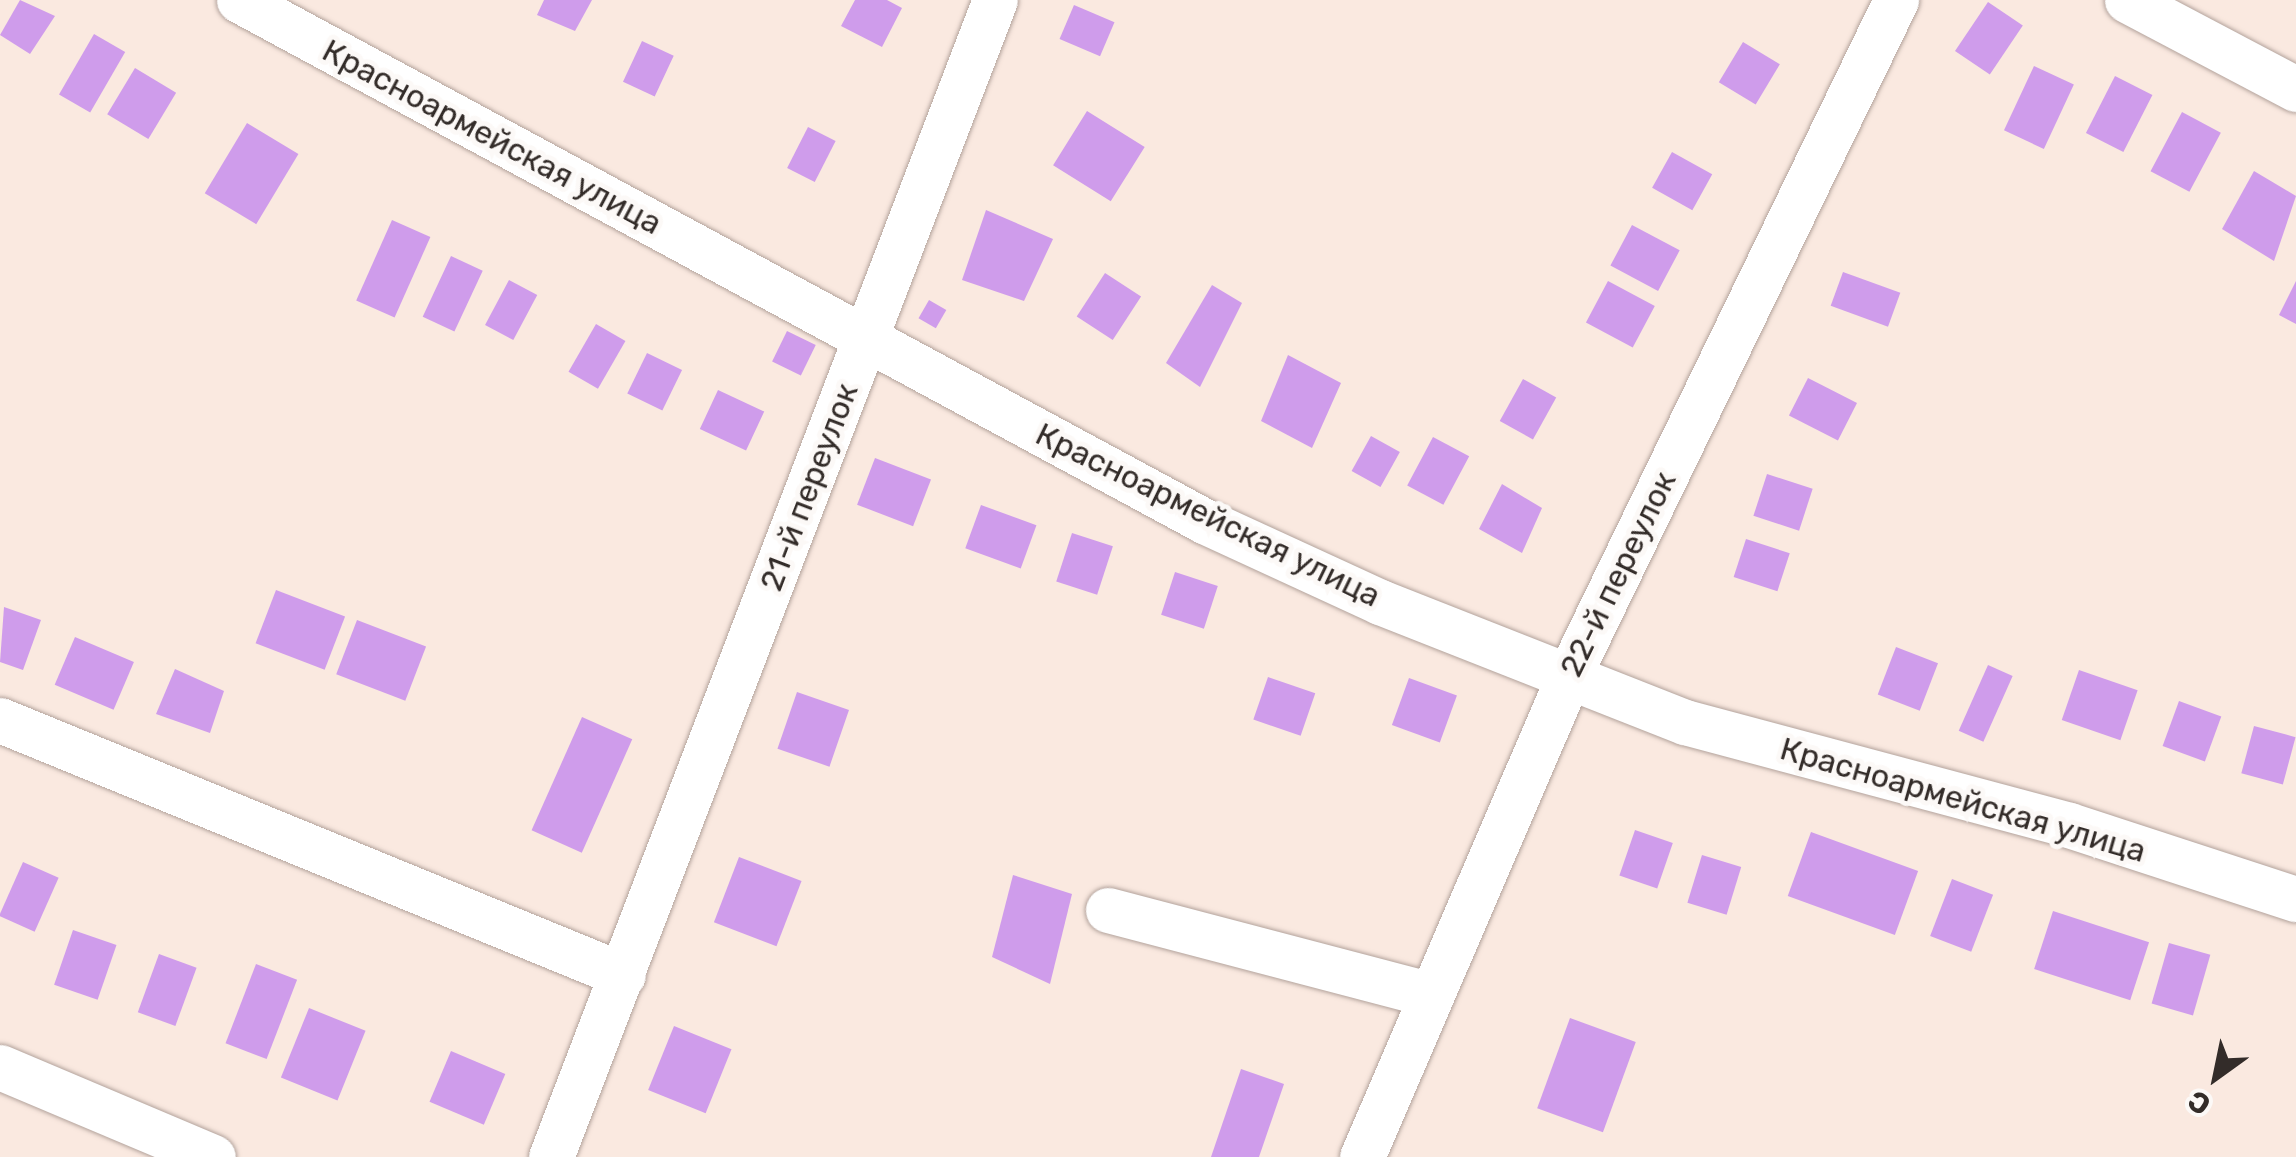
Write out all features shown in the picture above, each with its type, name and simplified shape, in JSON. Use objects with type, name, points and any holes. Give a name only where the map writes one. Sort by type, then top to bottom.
[{"type":"street","name":"Красноармейская улица","points":[[239,0],[1204,521],[1380,602],[1570,672],[1684,722],[2069,824],[2296,899]]},
{"type":"street","name":"21-й переулок","points":[[551,1157],[996,0]]},
{"type":"street","name":"22-й переулок","points":[[1362,1157],[1570,672],[1896,0]]},
{"type":"street","points":[[2128,0],[2296,89]]},
{"type":"street","points":[[0,720],[623,975]]},
{"type":"street","points":[[1108,910],[1431,995]]},
{"type":"street","points":[[0,1067],[213,1157]]},
{"type":"building","points":[[20,0],[55,16],[30,54],[0,35]]},
{"type":"building","points":[[544,0],[592,0],[575,31],[537,15]]},
{"type":"building","points":[[855,0],[887,0],[902,8],[882,47],[841,26]]},
{"type":"building","points":[[1988,2],[2023,25],[1990,74],[1955,51]]},
{"type":"building","points":[[1074,5],[1115,22],[1100,56],[1060,39]]},
{"type":"building","points":[[94,34],[125,52],[90,113],[59,95]]},
{"type":"building","points":[[642,41],[674,56],[655,97],[623,82]]},
{"type":"building","points":[[1743,42],[1780,64],[1756,104],[1719,82]]},
{"type":"building","points":[[2034,66],[2074,85],[2044,149],[2004,130]]},
{"type":"building","points":[[135,68],[176,93],[148,139],[107,114]]},
{"type":"building","points":[[2115,76],[2152,95],[2123,152],[2086,133]]},
{"type":"building","points":[[1087,111],[1145,147],[1111,201],[1053,165]]},
{"type":"building","points":[[2182,112],[2221,133],[2189,192],[2151,171]]},
{"type":"building","points":[[247,123],[298,154],[256,224],[205,193]]},
{"type":"building","points":[[808,127],[836,141],[815,182],[787,168]]},
{"type":"building","points":[[1672,152],[1712,174],[1692,210],[1652,188]]},
{"type":"building","points":[[2254,171],[2296,196],[2274,261],[2222,229]]},
{"type":"building","points":[[986,210],[1053,239],[1024,301],[962,280]]},
{"type":"building","points":[[392,220],[430,237],[395,317],[356,300]]},
{"type":"building","points":[[1632,225],[1680,250],[1658,291],[1610,266]]},
{"type":"building","points":[[451,256],[483,271],[454,332],[423,317]]},
{"type":"building","points":[[1843,272],[1900,293],[1888,327],[1831,306]]},
{"type":"building","points":[[1105,273],[1141,296],[1113,340],[1077,317]]},
{"type":"building","points":[[509,280],[537,295],[513,340],[485,325]]},
{"type":"building","points":[[1608,281],[1655,306],[1633,347],[1586,322]]},
{"type":"building","points":[[2296,281],[2296,324],[2279,315]]},
{"type":"building","points":[[1212,285],[1242,303],[1200,387],[1166,363]]},
{"type":"building","points":[[929,300],[946,310],[936,328],[918,318]]},
{"type":"building","points":[[596,324],[625,341],[598,389],[568,372]]},
{"type":"building","points":[[787,331],[816,345],[801,376],[772,362]]},
{"type":"building","points":[[647,353],[682,370],[662,411],[627,393]]},
{"type":"building","points":[[1288,355],[1341,383],[1312,448],[1261,421]]},
{"type":"building","points":[[1808,378],[1857,403],[1838,440],[1789,415]]},
{"type":"building","points":[[1523,379],[1556,397],[1533,439],[1500,421]]},
{"type":"building","points":[[718,390],[764,412],[746,451],[700,429]]},
{"type":"building","points":[[1371,436],[1400,452],[1380,487],[1352,471]]},
{"type":"building","points":[[1433,437],[1469,456],[1443,505],[1407,486]]},
{"type":"building","points":[[875,458],[931,480],[913,526],[857,505]]},
{"type":"building","points":[[1767,474],[1813,489],[1799,531],[1753,516]]},
{"type":"building","points":[[1502,484],[1542,508],[1522,553],[1479,529]]},
{"type":"building","points":[[981,505],[1036,525],[1021,568],[965,548]]},
{"type":"building","points":[[1072,533],[1113,546],[1097,595],[1056,582]]},
{"type":"building","points":[[1746,539],[1790,553],[1777,591],[1734,577]]},
{"type":"building","points":[[1175,572],[1218,586],[1204,629],[1161,615]]},
{"type":"building","points":[[276,590],[345,617],[325,670],[256,643]]},
{"type":"building","points":[[4,607],[41,620],[23,670],[0,662]]},
{"type":"building","points":[[357,620],[426,647],[405,701],[336,674]]},
{"type":"building","points":[[75,637],[134,662],[114,710],[55,685]]},
{"type":"building","points":[[1896,647],[1938,663],[1920,711],[1878,695]]},
{"type":"building","points":[[1988,665],[2013,676],[1983,742],[1959,731]]},
{"type":"building","points":[[175,669],[224,691],[210,733],[156,714]]},
{"type":"building","points":[[2079,670],[2138,690],[2120,740],[2062,720]]},
{"type":"building","points":[[1268,677],[1315,693],[1301,736],[1253,720]]},
{"type":"building","points":[[1409,678],[1457,695],[1440,742],[1392,725]]},
{"type":"building","points":[[797,692],[849,710],[829,767],[777,749]]},
{"type":"building","points":[[2179,701],[2221,716],[2205,761],[2163,746]]},
{"type":"building","points":[[582,717],[632,739],[582,853],[532,830]]},
{"type":"building","points":[[2254,726],[2296,737],[2283,784],[2241,773]]},
{"type":"building","points":[[1635,830],[1673,843],[1657,888],[1619,875]]},
{"type":"building","points":[[1811,832],[1918,871],[1895,935],[1788,896]]},
{"type":"building","points":[[1702,855],[1741,867],[1727,915],[1687,903]]},
{"type":"building","points":[[739,857],[802,881],[776,946],[714,922]]},
{"type":"building","points":[[23,862],[59,878],[35,932],[0,916]]},
{"type":"building","points":[[1013,875],[1072,894],[1050,984],[992,957]]},
{"type":"building","points":[[1952,879],[1993,895],[1971,952],[1930,936]]},
{"type":"building","points":[[2053,911],[2149,942],[2130,1000],[2034,969]]},
{"type":"building","points":[[73,930],[116,945],[98,1000],[54,985]]},
{"type":"building","points":[[2169,943],[2210,955],[2193,1015],[2152,1004]]},
{"type":"building","points":[[159,954],[197,968],[175,1026],[138,1012]]},
{"type":"building","points":[[256,964],[297,980],[267,1059],[226,1043]]},
{"type":"building","points":[[309,1008],[366,1031],[337,1100],[281,1078]]},
{"type":"building","points":[[1570,1018],[1636,1042],[1603,1132],[1537,1108]]},
{"type":"building","points":[[674,1026],[731,1049],[706,1113],[648,1090]]},
{"type":"building","points":[[451,1051],[505,1074],[484,1125],[430,1102]]},
{"type":"building","points":[[1241,1069],[1284,1084],[1259,1157],[1211,1157]]}]
